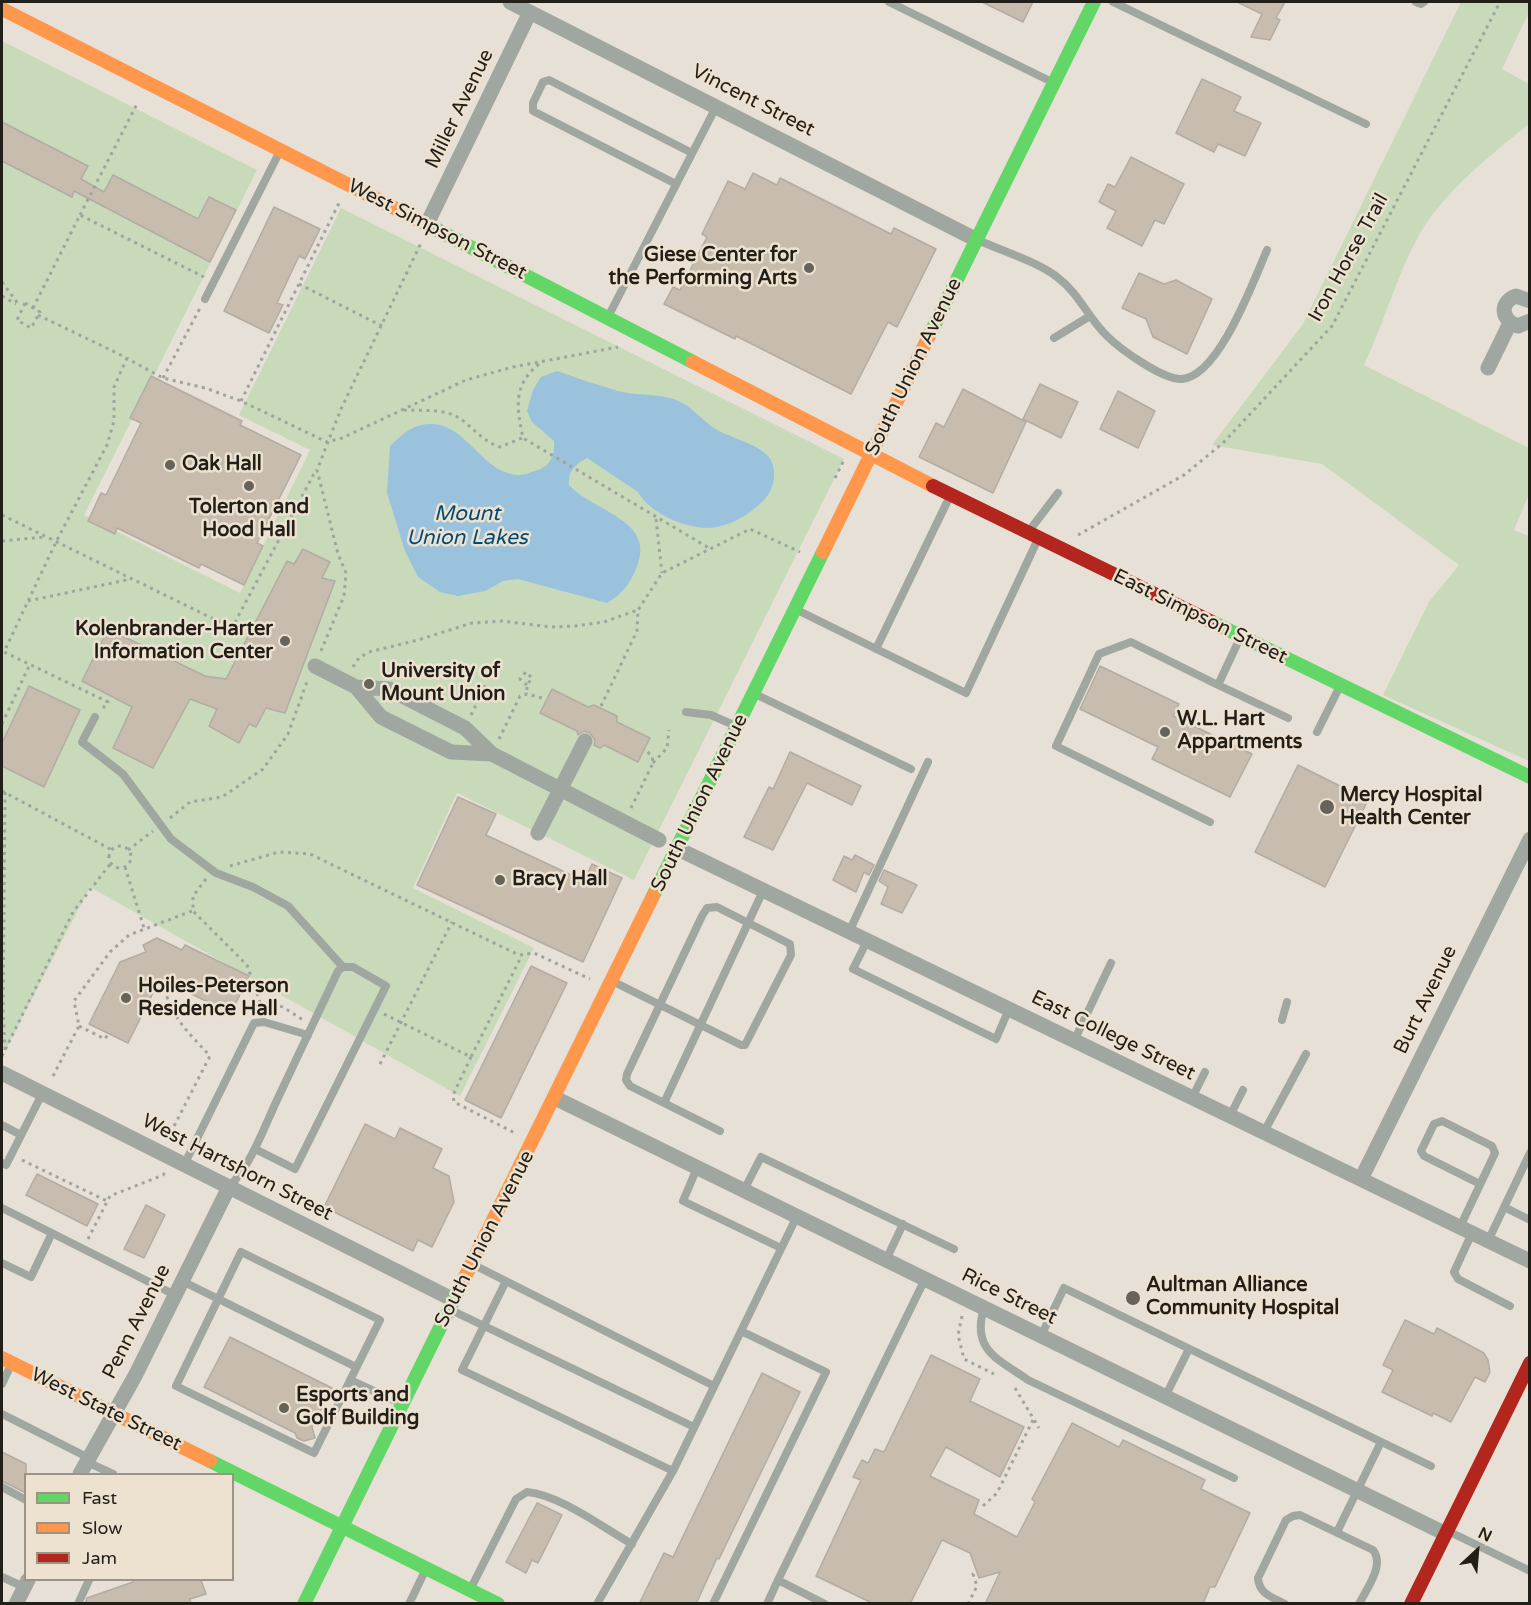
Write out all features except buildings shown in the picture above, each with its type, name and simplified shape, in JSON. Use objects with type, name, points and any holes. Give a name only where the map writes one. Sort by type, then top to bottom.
[{"type":"main road","name":"South Union Avenue","points":[[304,1604],[340,1526],[555,1098],[1094,2]]},
{"type":"main road","name":"West Simpson Street","points":[[2,9],[427,224],[872,454]]},
{"type":"main road","name":"East Simpson Street","points":[[872,454],[951,495],[1530,777]]},
{"type":"main road","name":"West State Street","points":[[7,1360],[233,1473]]},
{"type":"main road","points":[[1411,1604],[1530,1363]]},
{"type":"main road","name":"West State Street","points":[[234,1473],[498,1604]]},
{"type":"street","name":"Vincent Street","points":[[510,2],[717,105],[977,240]]},
{"type":"street","name":"Miller Avenue","points":[[427,224],[530,12]]},
{"type":"street","points":[[1530,302],[1516,296],[1506,303],[1503,311],[1505,319],[1518,326],[1530,321]]},
{"type":"street","points":[[1488,369],[1510,323]]},
{"type":"street","points":[[315,666],[350,684],[381,717],[451,752],[492,754]]},
{"type":"street","points":[[350,684],[389,689],[465,728],[492,754],[659,840]]},
{"type":"street","points":[[538,833],[585,741]]},
{"type":"street","name":"Burt Avenue","points":[[1361,1179],[1530,839]]},
{"type":"street","name":"East College Street","points":[[678,849],[1530,1261]]},
{"type":"street","name":"West Hartshorn Street","points":[[2,1073],[229,1187],[452,1304]]},
{"type":"street","name":"Rice Street","points":[[555,1098],[1445,1532]]},
{"type":"street","name":"Penn Avenue","points":[[85,1465],[114,1414],[229,1187]]},
{"type":"street","points":[[16,1604],[26,1583]]},
{"type":"lane","points":[[889,2],[1054,83]]},
{"type":"lane","points":[[1113,2],[1366,124]]},
{"type":"lane","points":[[1416,2],[1421,4],[1424,2]]},
{"type":"lane","points":[[676,184],[533,111],[532,103],[543,82],[549,80],[692,153]]},
{"type":"lane","points":[[608,317],[717,105]]},
{"type":"lane","points":[[205,299],[280,149]]},
{"type":"lane","points":[[977,240],[1056,275],[1075,292],[1090,316],[1106,335],[1127,354],[1180,380],[1206,369],[1218,354],[1268,250]]},
{"type":"lane","points":[[1054,338],[1090,316]]},
{"type":"lane","points":[[795,609],[966,693],[1033,535],[1058,493]]},
{"type":"lane","points":[[876,649],[951,495]]},
{"type":"lane","points":[[1218,685],[1241,637]]},
{"type":"lane","points":[[1210,822],[1056,746],[1099,654],[1131,642],[1288,718]]},
{"type":"lane","points":[[1317,732],[1340,685]]},
{"type":"lane","points":[[754,694],[911,769]]},
{"type":"lane","points":[[686,712],[711,715],[738,727]]},
{"type":"lane","points":[[95,717],[82,742],[123,774],[171,838],[216,873],[253,887],[288,906],[343,967]]},
{"type":"lane","points":[[849,932],[928,762]]},
{"type":"lane","points":[[664,1103],[702,1026],[763,891]]},
{"type":"lane","points":[[612,981],[661,1005],[702,1026],[741,1045],[746,1045],[791,955],[792,948],[787,941],[717,907],[707,908],[661,1005],[626,1080],[630,1086],[720,1131]]},
{"type":"lane","points":[[867,941],[853,969],[996,1039],[1009,1010]]},
{"type":"lane","points":[[1074,1041],[1111,963]]},
{"type":"lane","points":[[229,1187],[244,1172],[338,971],[343,967],[353,967],[386,987],[295,1169],[255,1149]]},
{"type":"lane","points":[[1282,1020],[1287,1002]]},
{"type":"lane","points":[[179,1162],[254,1023],[264,1022],[308,1035]]},
{"type":"lane","points":[[1264,1132],[1306,1054]]},
{"type":"lane","points":[[1192,1098],[1204,1072]]},
{"type":"lane","points":[[1230,1116],[1243,1090]]},
{"type":"lane","points":[[2,1163],[6,1165],[42,1094]]},
{"type":"lane","points":[[1480,1184],[1424,1156],[1421,1151],[1434,1124],[1442,1121],[1492,1146],[1495,1153],[1480,1184],[1454,1272],[1458,1279],[1510,1306]]},
{"type":"lane","points":[[2,1125],[21,1135]]},
{"type":"lane","points":[[1488,1241],[1530,1153]]},
{"type":"lane","points":[[744,1190],[761,1157],[954,1249]]},
{"type":"lane","points":[[698,1168],[683,1201],[781,1248]]},
{"type":"lane","points":[[1504,1207],[1530,1220]]},
{"type":"lane","points":[[2,1208],[83,1249],[178,1288],[218,1300],[356,1367]]},
{"type":"lane","points":[[597,1604],[673,1471],[797,1216]]},
{"type":"lane","points":[[886,1260],[903,1224]]},
{"type":"lane","points":[[2,1263],[31,1277],[52,1233]]},
{"type":"lane","points":[[241,1252],[380,1320],[356,1367],[314,1453],[176,1386],[241,1252]]},
{"type":"lane","points":[[472,1264],[714,1386]]},
{"type":"lane","points":[[767,1604],[925,1279]]},
{"type":"lane","points":[[506,1281],[462,1370],[673,1471]]},
{"type":"lane","points":[[1041,1336],[1064,1288],[1431,1466]]},
{"type":"lane","points":[[452,1304],[484,1325],[694,1427]]},
{"type":"lane","points":[[984,1308],[978,1326],[982,1343],[998,1359],[1028,1380],[1234,1478]]},
{"type":"lane","points":[[713,1604],[826,1372],[741,1331]]},
{"type":"lane","points":[[1165,1397],[1189,1349]]},
{"type":"lane","points":[[2,1384],[7,1360]]},
{"type":"lane","points":[[350,1380],[402,1404]]},
{"type":"lane","points":[[2,1414],[85,1465],[110,1473]]},
{"type":"lane","points":[[1337,1532],[1381,1442]]},
{"type":"lane","points":[[2,1487],[24,1499]]},
{"type":"lane","points":[[470,1590],[516,1499],[526,1492],[537,1493],[573,1510],[632,1544]]},
{"type":"lane","points":[[1285,1604],[1263,1593],[1258,1586],[1257,1578],[1286,1520],[1300,1515],[1373,1550],[1378,1556],[1378,1564],[1359,1604]]},
{"type":"lane","points":[[1445,1532],[1530,1571]]},
{"type":"lane","points":[[409,1604],[426,1568]]},
{"type":"lane","points":[[2,1577],[26,1583]]},
{"type":"lane","points":[[778,1580],[824,1603]]},
{"type":"lane","points":[[78,1604],[89,1581]]},
{"type":"path","name":"Iron Horse Trail","points":[[1072,539],[1184,475],[1223,443],[1332,326],[1500,2]]},
{"type":"path","points":[[33,308],[138,102]]},
{"type":"path","points":[[241,401],[339,203]]},
{"type":"path","points":[[80,214],[213,282]]},
{"type":"path","points":[[2,515],[232,628],[317,470],[327,442],[422,241]]},
{"type":"path","points":[[2,282],[19,305]]},
{"type":"path","points":[[299,284],[382,326]]},
{"type":"path","points":[[2,296],[23,308]]},
{"type":"path","points":[[163,378],[205,299]]},
{"type":"path","points":[[25,303],[40,312],[32,328],[16,320],[23,308],[25,303]]},
{"type":"path","points":[[38,315],[163,378],[205,388],[241,401],[327,442],[342,438],[466,380],[513,367],[628,345],[636,332]]},
{"type":"path","points":[[108,702],[3,651],[106,445],[114,420],[114,387],[127,358]]},
{"type":"path","points":[[540,363],[530,371],[522,384],[516,404],[522,438],[656,519],[710,548]]},
{"type":"path","points":[[402,410],[443,412],[459,418],[490,444],[501,447],[522,438]]},
{"type":"path","points":[[128,850],[190,802],[222,797],[263,769],[288,734],[344,596],[346,573],[338,554],[317,470]]},
{"type":"path","points":[[656,519],[662,573]]},
{"type":"path","points":[[601,706],[637,631],[638,610],[662,573],[750,529],[800,552]]},
{"type":"path","points":[[2,541],[46,537]]},
{"type":"path","points":[[28,601],[132,579]]},
{"type":"path","points":[[350,684],[359,657],[369,652],[472,623],[502,621],[551,627],[575,626],[604,622],[638,610]]},
{"type":"path","points":[[2,724],[30,664]]},
{"type":"path","points":[[527,685],[520,679],[526,672],[532,678],[527,685],[527,694]]},
{"type":"path","points":[[465,728],[486,684]]},
{"type":"path","points":[[492,754],[520,696],[527,694],[542,698]]},
{"type":"path","points":[[624,822],[653,763],[667,748],[669,730]]},
{"type":"path","points":[[644,749],[652,756],[653,763]]},
{"type":"path","points":[[2,799],[3,792]]},
{"type":"path","points":[[3,792],[112,850]]},
{"type":"path","points":[[3,792],[5,1050]]},
{"type":"path","points":[[2,1056],[73,912],[111,864],[112,850],[120,846],[128,850],[131,859],[125,867],[120,868],[111,864]]},
{"type":"path","points":[[312,1026],[283,1007],[260,1002],[247,965],[193,911],[193,896],[203,880],[235,864],[279,852],[310,854],[522,955],[534,953],[590,979]]},
{"type":"path","points":[[125,867],[144,929]]},
{"type":"path","points":[[53,1076],[79,1026],[74,1001],[110,952],[129,935],[193,911]]},
{"type":"path","points":[[380,1064],[452,922]]},
{"type":"path","points":[[514,1133],[454,1102],[453,1095],[522,955]]},
{"type":"path","points":[[162,982],[170,1009],[177,1020],[210,1056],[170,1134]]},
{"type":"path","points":[[375,1009],[471,1057]]},
{"type":"path","points":[[79,1026],[105,1039],[108,1034]]},
{"type":"path","points":[[11,1155],[107,1201]]},
{"type":"path","points":[[83,1249],[110,1196],[163,1175],[179,1162]]},
{"type":"path","points":[[982,1506],[997,1493],[1034,1418]]},
{"type":"path","points":[[968,1604],[977,1586],[973,1574],[978,1574]]},
{"type":"green space","points":[[1461,2],[1529,2],[1529,12],[1502,69],[1529,84],[1529,124],[1490,155],[1432,215],[1403,269],[1364,365],[1529,448],[1529,494],[1514,530],[1529,536],[1529,761],[1383,695],[1429,602],[1459,565],[1322,464],[1212,445],[1303,324]]},
{"type":"green space","points":[[2,41],[257,170],[84,515],[240,593],[310,450],[239,415],[341,208],[844,459],[634,880],[457,793],[413,888],[534,948],[460,1096],[90,887],[6,1049],[2,1047]]},
{"type":"water","name":"Mount Union Lakes","points":[[557,371],[618,391],[662,396],[682,403],[717,430],[766,454],[774,471],[771,490],[764,500],[739,519],[716,527],[699,527],[679,522],[659,513],[643,500],[638,492],[587,458],[573,468],[569,485],[580,495],[620,519],[631,528],[638,539],[641,552],[636,569],[621,593],[607,603],[518,579],[503,581],[485,591],[458,596],[440,592],[418,577],[405,551],[387,493],[390,446],[407,431],[429,424],[454,431],[485,459],[507,473],[522,475],[542,468],[551,458],[554,441],[532,422],[527,411],[533,390],[541,377]]},
{"type":"traffic: fast","points":[[930,334],[1094,2]]},
{"type":"traffic: fast","points":[[420,221],[693,362]]},
{"type":"traffic: fast","points":[[653,896],[823,552]]},
{"type":"traffic: fast","points":[[1212,622],[1530,777]]},
{"type":"traffic: fast","points":[[304,1604],[458,1291]]},
{"type":"traffic: fast","points":[[210,1461],[498,1604]]},
{"type":"traffic: slow","points":[[2,9],[420,221]]},
{"type":"traffic: slow","points":[[823,552],[930,334]]},
{"type":"traffic: slow","points":[[693,362],[933,486]]},
{"type":"traffic: slow","points":[[458,1291],[653,896]]},
{"type":"traffic: slow","points":[[2,1358],[210,1461]]},
{"type":"traffic: jam","points":[[933,486],[1212,622]]},
{"type":"traffic: jam","points":[[1411,1604],[1530,1363]]},
{"type":"place","name":"Giese Center for the Performing Arts","points":[[809,268]]},
{"type":"place","name":"Oak Hall","points":[[170,465]]},
{"type":"place","name":"Tolerton and Hood Hall","points":[[249,486]]},
{"type":"place","name":"Kolenbrander-Harter Information Center","points":[[285,641]]},
{"type":"place","name":"University of Mount Union","points":[[369,684]]},
{"type":"place","name":"W.L. Hart Appartments","points":[[1165,732]]},
{"type":"place","name":"Mercy Hospital Health Center","points":[[1327,807]]},
{"type":"place","name":"Bracy Hall","points":[[500,880]]},
{"type":"place","name":"Hoiles-Peterson Residence Hall","points":[[126,998]]},
{"type":"place","name":"Aultman Alliance Community Hospital","points":[[1133,1298]]},
{"type":"place","name":"Esports and Golf Building","points":[[284,1408]]}]
